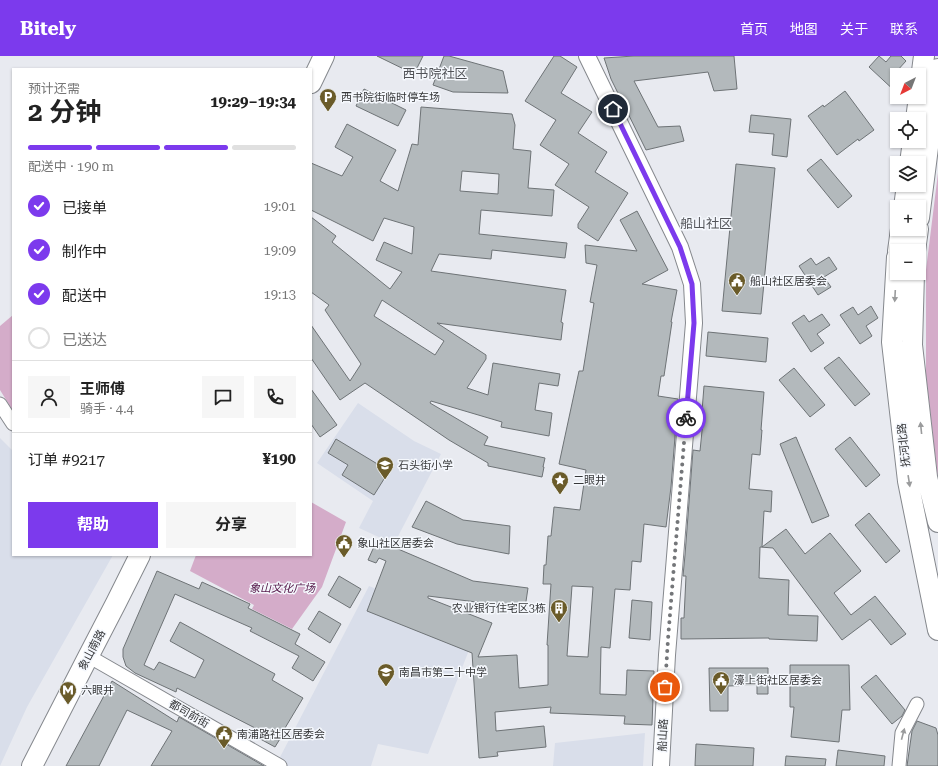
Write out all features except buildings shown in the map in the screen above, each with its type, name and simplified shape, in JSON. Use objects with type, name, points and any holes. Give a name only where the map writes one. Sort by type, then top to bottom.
[{"type":"main road","points":[[308,68],[314,56]]},
{"type":"main road","points":[[312,81],[324,56]]},
{"type":"main road","points":[[922,68],[924,56]]},
{"type":"main road","points":[[921,200],[938,69]]},
{"type":"main road","name":"抚河北路","points":[[896,280],[892,342],[908,481],[938,630]]},
{"type":"main road","name":"抚河北路","points":[[914,280],[912,345],[926,477],[938,522]]},
{"type":"main road","name":"象山南路","points":[[32,766],[140,556]]},
{"type":"main road","name":"象山南路","points":[[44,766],[152,556]]},
{"type":"street","name":"船山路","points":[[587,56],[680,247],[692,284],[694,323],[667,655],[661,766]]},
{"type":"street","points":[[0,404],[12,422]]},
{"type":"street","name":"都司前街","points":[[97,661],[280,766]]},
{"type":"street","points":[[899,766],[902,733],[917,704]]},
{"type":"shaded area","name":"石头街小学","points":[[358,403],[414,441],[441,454],[394,544],[359,528],[373,501],[317,463]]},
{"type":"shaded area","points":[[0,438],[12,450],[12,556],[112,556],[27,707],[0,766]]},
{"type":"shaded area","name":"南昌市第二十中学","points":[[369,586],[477,630],[428,754],[378,744],[371,766],[286,766],[278,761]]},
{"type":"shaded area","points":[[645,733],[643,766],[553,766],[555,743]]},
{"type":"green space","points":[[938,173],[938,479],[926,376],[926,270]]},
{"type":"green space","points":[[12,316],[12,409],[0,390],[0,326]]},
{"type":"green space","name":"象山文化广场","points":[[312,503],[346,522],[322,587],[292,629],[252,609],[254,605],[190,571],[196,556],[312,556]]},
{"type":"way so far","points":[[665,687],[686,418]]},
{"type":"place","name":"西书院街临时停车场","points":[[328,112]]},
{"type":"place","name":"船山社区居委会","points":[[737,296]]},
{"type":"place","name":"石头街小学","points":[[385,480]]},
{"type":"place","name":"二眼井","points":[[560,495]]},
{"type":"place","name":"象山社区居委会","points":[[344,558]]},
{"type":"place","name":"农业银行住宅区3栋","points":[[559,623]]},
{"type":"place","name":"南昌市第二十中学","points":[[386,687]]},
{"type":"place","name":"濠上街社区居委会","points":[[721,695]]},
{"type":"place","name":"六眼井","points":[[68,705]]},
{"type":"place","name":"南浦路社区居委会","points":[[224,749]]},
{"type":"district","name":"西书院社区","points":[[435,73]]},
{"type":"district","name":"船山社区","points":[[706,223]]},
{"type":"route","points":[[613,109],[680,247],[692,284],[694,323],[686,418]]}]
